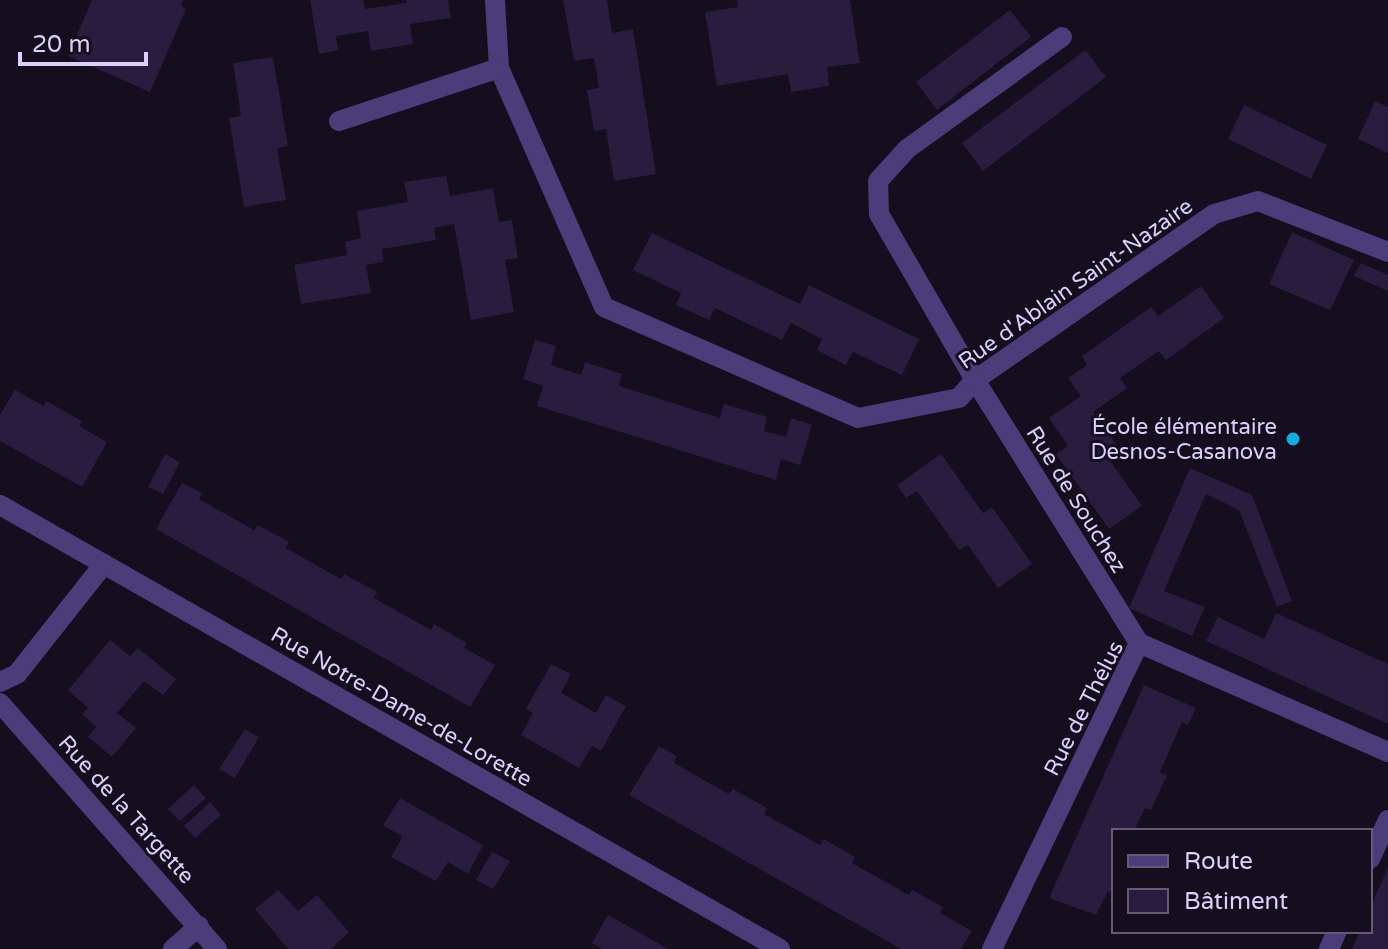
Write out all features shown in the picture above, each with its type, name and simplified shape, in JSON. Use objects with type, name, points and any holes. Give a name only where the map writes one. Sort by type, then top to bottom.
[{"type":"street","name":"Rue d'Ablain Saint-Nazaire","points":[[495,0],[499,68],[604,307],[858,418],[959,398],[975,380],[1214,214],[1258,201],[1388,252]]},
{"type":"street","name":"Rue de Souchez","points":[[1062,37],[907,149],[878,181],[879,214],[975,380],[1139,643]]},
{"type":"street","points":[[339,121],[499,68]]},
{"type":"street","name":"Rue Notre-Dame-de-Lorette","points":[[0,505],[780,949]]},
{"type":"street","points":[[0,682],[17,674],[104,564]]},
{"type":"street","name":"Rue de Thélus","points":[[992,949],[1139,643],[1388,752]]},
{"type":"street","name":"Rue de la Targette","points":[[0,703],[217,949]]},
{"type":"street","points":[[1372,855],[1388,820]]},
{"type":"street","points":[[173,949],[199,926]]},
{"type":"building","points":[[92,0],[183,0],[181,6],[186,9],[150,92],[68,56]]},
{"type":"building","points":[[310,0],[363,0],[365,9],[407,3],[406,0],[448,0],[451,18],[410,24],[413,44],[371,51],[368,31],[336,36],[338,50],[319,54]]},
{"type":"building","points":[[563,0],[607,0],[612,33],[633,29],[656,174],[614,181],[606,129],[594,131],[587,90],[599,88],[594,58],[574,61]]},
{"type":"building","points":[[737,0],[850,0],[860,63],[827,67],[829,86],[791,92],[788,74],[717,86],[705,12],[738,7]]},
{"type":"building","points":[[1010,10],[1031,37],[937,110],[916,82]]},
{"type":"building","points":[[1085,50],[1106,77],[983,171],[962,143]]},
{"type":"building","points":[[273,57],[288,146],[277,148],[286,200],[244,207],[229,118],[241,116],[233,63]]},
{"type":"building","points":[[1375,101],[1388,107],[1388,153],[1358,139]]},
{"type":"building","points":[[1244,105],[1327,145],[1311,179],[1228,139]]},
{"type":"building","points":[[446,176],[450,196],[493,188],[499,222],[512,220],[518,258],[505,260],[514,312],[471,320],[454,224],[434,228],[436,240],[382,249],[383,262],[366,265],[371,293],[301,304],[294,265],[347,255],[345,242],[361,238],[357,211],[408,202],[404,182]]},
{"type":"building","points":[[1292,232],[1354,260],[1330,310],[1269,284]]},
{"type":"building","points":[[652,233],[800,304],[809,285],[919,339],[902,375],[853,352],[846,365],[817,350],[822,339],[791,323],[782,340],[715,308],[709,320],[676,305],[681,293],[633,270]]},
{"type":"building","points":[[1361,263],[1388,275],[1388,291],[1354,276]]},
{"type":"building","points":[[1201,286],[1224,318],[1166,360],[1159,351],[1120,378],[1127,388],[1093,412],[1123,454],[1111,462],[1142,506],[1109,529],[1056,454],[1068,446],[1049,418],[1081,396],[1068,378],[1087,365],[1082,356],[1151,307],[1158,316]]},
{"type":"building","points":[[535,340],[556,346],[551,365],[581,375],[585,362],[622,374],[619,386],[720,418],[724,404],[767,417],[764,431],[786,437],[791,418],[812,425],[800,465],[781,459],[776,480],[537,406],[543,386],[523,379]]},
{"type":"building","points":[[15,390],[44,406],[46,401],[82,421],[79,426],[107,442],[82,487],[0,441],[0,415]]},
{"type":"building","points":[[165,454],[180,462],[163,494],[148,487]]},
{"type":"building","points":[[941,454],[983,513],[992,507],[1032,564],[998,588],[968,545],[959,550],[917,491],[906,498],[897,485]]},
{"type":"building","points":[[1190,468],[1252,495],[1292,601],[1277,607],[1239,510],[1206,494],[1164,591],[1205,607],[1192,636],[1129,608]]},
{"type":"building","points":[[182,483],[202,493],[199,499],[254,530],[258,525],[289,542],[286,548],[341,579],[344,574],[377,592],[374,598],[431,630],[434,624],[467,643],[464,648],[495,665],[470,707],[156,529]]},
{"type":"building","points":[[1276,613],[1388,664],[1388,724],[1206,641],[1218,617],[1264,639]]},
{"type":"building","points":[[110,640],[130,656],[138,648],[176,679],[163,695],[144,681],[117,713],[136,728],[112,757],[88,737],[96,727],[82,714],[88,708],[68,690]]},
{"type":"building","points":[[551,664],[571,674],[561,693],[596,713],[606,695],[626,706],[601,751],[592,746],[579,768],[521,735],[533,713],[526,709]]},
{"type":"building","points":[[1144,685],[1196,708],[1188,725],[1182,722],[1160,772],[1167,775],[1151,810],[1145,808],[1135,829],[1112,829],[1112,892],[1108,891],[1096,915],[1049,898]]},
{"type":"building","points":[[245,729],[259,737],[235,778],[219,769]]},
{"type":"building","points":[[659,746],[677,756],[674,763],[702,779],[729,794],[733,789],[767,808],[764,814],[820,845],[824,839],[855,857],[852,863],[909,895],[912,890],[943,907],[940,913],[972,931],[961,949],[901,949],[629,795]]},
{"type":"building","points":[[194,785],[206,798],[180,821],[168,809]]},
{"type":"building","points":[[400,798],[483,845],[468,874],[448,862],[436,881],[391,857],[403,836],[383,826]]},
{"type":"building","points":[[210,802],[221,815],[195,838],[184,826]]},
{"type":"building","points":[[492,852],[510,861],[493,889],[476,880]]},
{"type":"building","points":[[1388,868],[1388,949],[1352,949],[1359,933],[1372,933],[1372,904]]},
{"type":"building","points":[[278,890],[298,911],[317,895],[349,932],[331,949],[288,949],[255,909]]},
{"type":"building","points":[[608,915],[668,949],[602,949],[592,943]]},
{"type":"place","name":"École élémentaire Desnos-Casanova","points":[[1293,439]]}]
